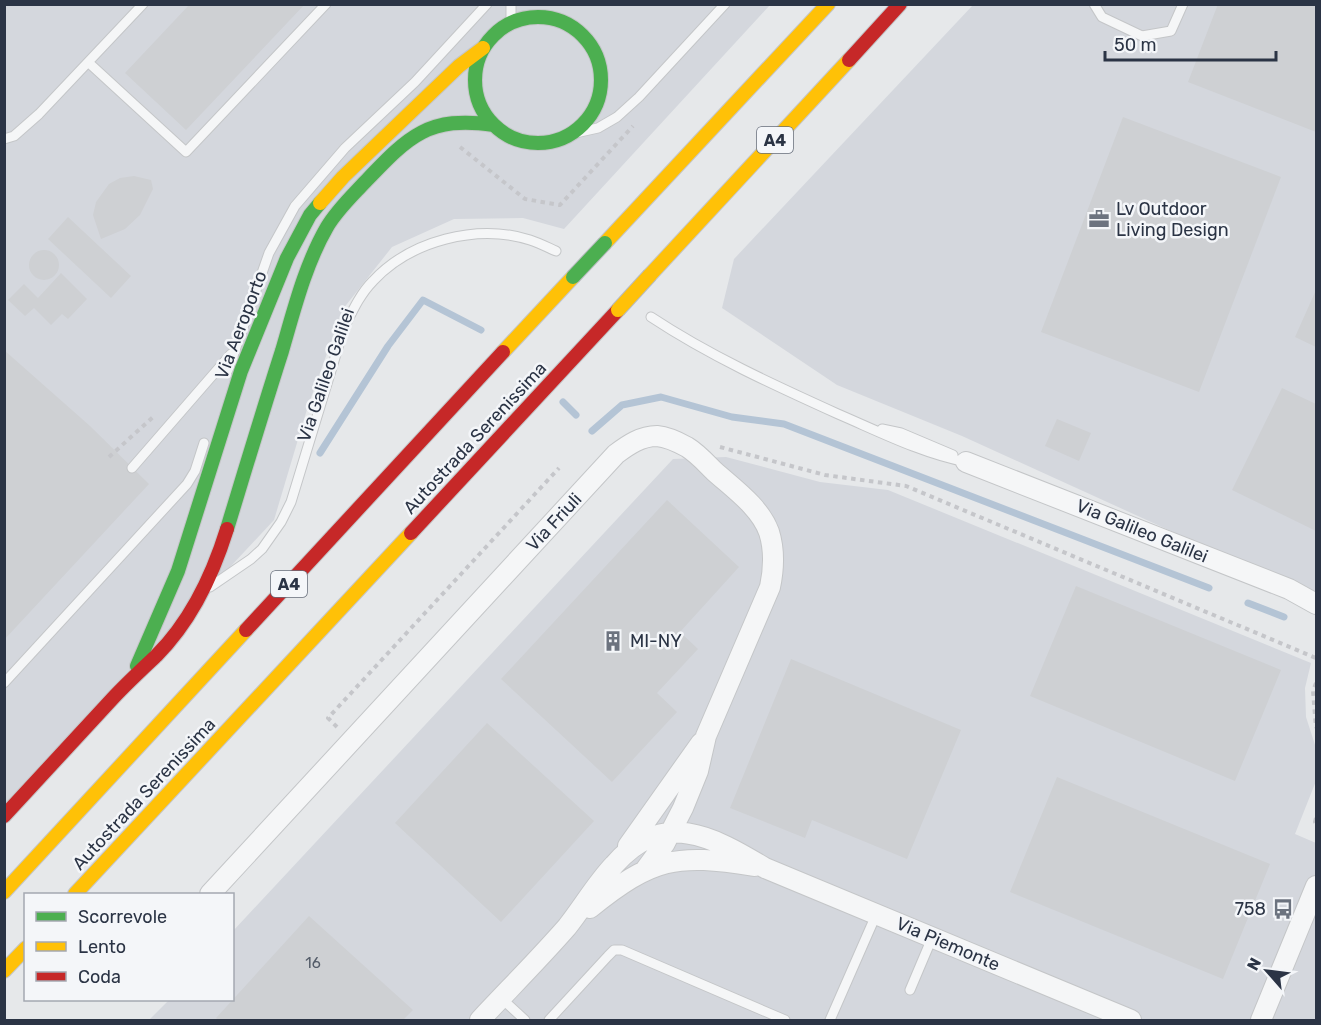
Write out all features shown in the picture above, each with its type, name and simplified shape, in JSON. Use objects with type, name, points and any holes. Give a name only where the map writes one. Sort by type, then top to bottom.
[{"type":"main road","name":"Autostrada Serenissima","points":[[4,892],[828,4]]},
{"type":"main road","name":"Autostrada Serenissima","points":[[76,893],[900,4]]},
{"type":"main road","points":[[542,16],[564,22],[584,35],[596,54],[602,76],[598,99],[588,119],[571,134],[560,140],[537,143],[514,138],[494,125],[480,106],[475,71],[483,48],[498,30],[511,23],[519,19],[542,16]]},
{"type":"main road","name":"Via Aeroporto","points":[[131,678],[178,571],[241,371],[283,269],[310,215],[343,177],[459,66],[483,48]]},
{"type":"main road","name":"Via Aeroporto","points":[[4,816],[131,678],[157,656],[184,621],[203,587],[221,548],[299,294],[328,226],[343,206],[385,161],[422,131],[453,122],[494,125]]},
{"type":"main road","points":[[4,971],[24,950]]},
{"type":"street","name":"Via Friuli","points":[[211,893],[616,454],[629,444],[658,436],[675,440],[690,449],[751,504],[761,516],[768,531],[773,550],[774,568],[770,586],[706,736],[698,771],[670,833],[657,856],[646,869]]},
{"type":"street","name":"Via Galileo Galilei","points":[[966,462],[1279,585],[1317,604]]},
{"type":"street","name":"Via Friuli","points":[[614,864],[706,736]]},
{"type":"street","name":"Via Piemonte","points":[[480,1020],[567,926],[614,864],[636,844],[651,837],[685,832],[705,836],[728,845],[765,868],[1131,1020]]},
{"type":"street","name":"Via Piemonte","points":[[567,926],[616,887],[646,869],[666,862],[695,859],[765,868]]},
{"type":"street","points":[[1260,1020],[1317,886]]},
{"type":"lane","points":[[4,139],[14,135],[39,114],[143,4]]},
{"type":"lane","points":[[89,63],[186,152],[326,4]]},
{"type":"lane","points":[[223,383],[269,253],[295,206],[345,148],[415,82],[487,4]]},
{"type":"lane","points":[[511,4],[511,23]]},
{"type":"lane","points":[[571,134],[598,128],[617,117],[639,97],[725,4]]},
{"type":"lane","points":[[1094,4],[1102,17],[1142,36],[1171,31],[1183,4]]},
{"type":"lane","name":"Via Galileo Galilei","points":[[203,587],[218,583],[251,560],[262,549],[281,522],[291,502],[344,328],[356,304],[372,282],[394,262],[415,249],[470,235],[499,234],[529,240],[556,250]]},
{"type":"lane","name":"Via Galileo Galilei","points":[[651,317],[770,383],[859,423],[901,433],[966,462]]},
{"type":"lane","points":[[132,468],[234,350]]},
{"type":"lane","points":[[4,683],[187,484],[195,471],[209,428]]},
{"type":"lane","points":[[830,1020],[876,915]]},
{"type":"lane","points":[[910,990],[933,938]]},
{"type":"lane","points":[[549,1020],[614,950],[622,950],[785,1020]]},
{"type":"lane","points":[[501,998],[525,1020]]},
{"type":"path","points":[[690,449],[720,447],[825,475],[906,486],[1317,658]]},
{"type":"path","points":[[341,730],[328,718],[559,468]]},
{"type":"path","points":[[1317,683],[1313,691],[1317,728]]},
{"type":"path","points":[[1317,818],[1315,822],[1317,823]]},
{"type":"shaded area","points":[[5,5],[770,5],[564,229],[523,218],[454,219],[392,247],[343,309],[308,406],[274,520],[5,808]]},
{"type":"shaded area","points":[[973,5],[1316,5],[1316,597],[962,436],[837,385],[722,308],[734,259]]},
{"type":"shaded area","points":[[726,457],[820,482],[888,490],[1311,663],[1305,688],[1306,717],[1316,748],[1316,781],[1295,834],[1316,843],[1316,1020],[149,1020],[168,1001],[234,1001],[234,930],[673,459]]},
{"type":"building","points":[[190,4],[305,4],[186,130],[125,73]]},
{"type":"building","points":[[1218,4],[1316,4],[1316,132],[1188,82]]},
{"type":"building","points":[[1123,117],[1281,177],[1199,392],[1041,332]]},
{"type":"building","points":[[134,176],[151,180],[153,189],[140,215],[125,229],[101,239],[93,215],[96,202],[109,184],[120,178]]},
{"type":"building","points":[[68,217],[131,276],[111,298],[48,239]]},
{"type":"building","points":[[44,250],[55,254],[59,265],[55,276],[44,280],[33,276],[29,265],[33,254]]},
{"type":"building","points":[[61,273],[87,299],[68,319],[62,314],[51,325],[34,308],[25,316],[8,300],[24,284],[38,298]]},
{"type":"building","points":[[1316,290],[1316,347],[1295,337]]},
{"type":"building","points":[[4,350],[90,426],[149,484],[4,640]]},
{"type":"building","points":[[1282,388],[1316,404],[1316,531],[1232,490]]},
{"type":"building","points":[[1057,419],[1091,433],[1079,461],[1045,446]]},
{"type":"building","name":"MI-NY","points":[[667,500],[739,567],[680,632],[698,649],[657,693],[677,712],[612,782],[501,679]]},
{"type":"building","points":[[1076,586],[1281,670],[1235,781],[1030,696]]},
{"type":"building","points":[[791,659],[961,730],[907,859],[812,820],[805,838],[730,808]]},
{"type":"building","points":[[487,723],[594,821],[501,922],[395,823]]},
{"type":"building","points":[[1057,777],[1270,864],[1223,979],[1010,892]]},
{"type":"building","points":[[309,916],[413,1010],[403,1020],[218,1020],[216,1018],[234,1001],[234,998]]},
{"type":"waterway","points":[[320,453],[388,346],[423,300],[481,330]]},
{"type":"waterway","points":[[592,431],[622,405],[661,397],[732,417],[784,424],[1209,588]]},
{"type":"waterway","points":[[563,402],[576,415]]},
{"type":"waterway","points":[[1248,603],[1284,617]]},
{"type":"traffic: fast","points":[[538,17],[562,21],[583,35],[597,56],[601,80],[597,104],[583,125],[562,139],[538,143],[514,139],[493,125],[479,104],[475,80],[479,56],[493,35],[514,21],[538,17]]},
{"type":"traffic: fast","points":[[227,529],[301,288],[312,257],[331,221],[380,166],[421,133],[452,123],[494,125]]},
{"type":"traffic: fast","points":[[137,666],[178,571],[241,371],[287,258],[310,215],[320,203]]},
{"type":"traffic: fast","points":[[573,277],[605,243]]},
{"type":"traffic: slow","points":[[605,243],[828,4]]},
{"type":"traffic: slow","points":[[320,203],[343,177],[459,66],[483,48]]},
{"type":"traffic: slow","points":[[650,275],[849,60]]},
{"type":"traffic: slow","points":[[618,310],[650,275]]},
{"type":"traffic: slow","points":[[503,352],[573,277]]},
{"type":"traffic: slow","points":[[76,893],[411,533]]},
{"type":"traffic: slow","points":[[4,892],[246,630]]},
{"type":"traffic: slow","points":[[4,971],[24,950]]},
{"type":"traffic: jam","points":[[849,60],[900,4]]},
{"type":"traffic: jam","points":[[411,533],[618,310]]},
{"type":"traffic: jam","points":[[246,630],[503,352]]},
{"type":"traffic: jam","points":[[4,816],[113,698],[168,643],[199,597],[215,563],[227,529]]},
{"type":"place","name":"Lv Outdoor Living Design","points":[[1099,219]]},
{"type":"place","name":"MI-NY","points":[[613,641]]},
{"type":"place","name":"758","points":[[1283,909]]}]
